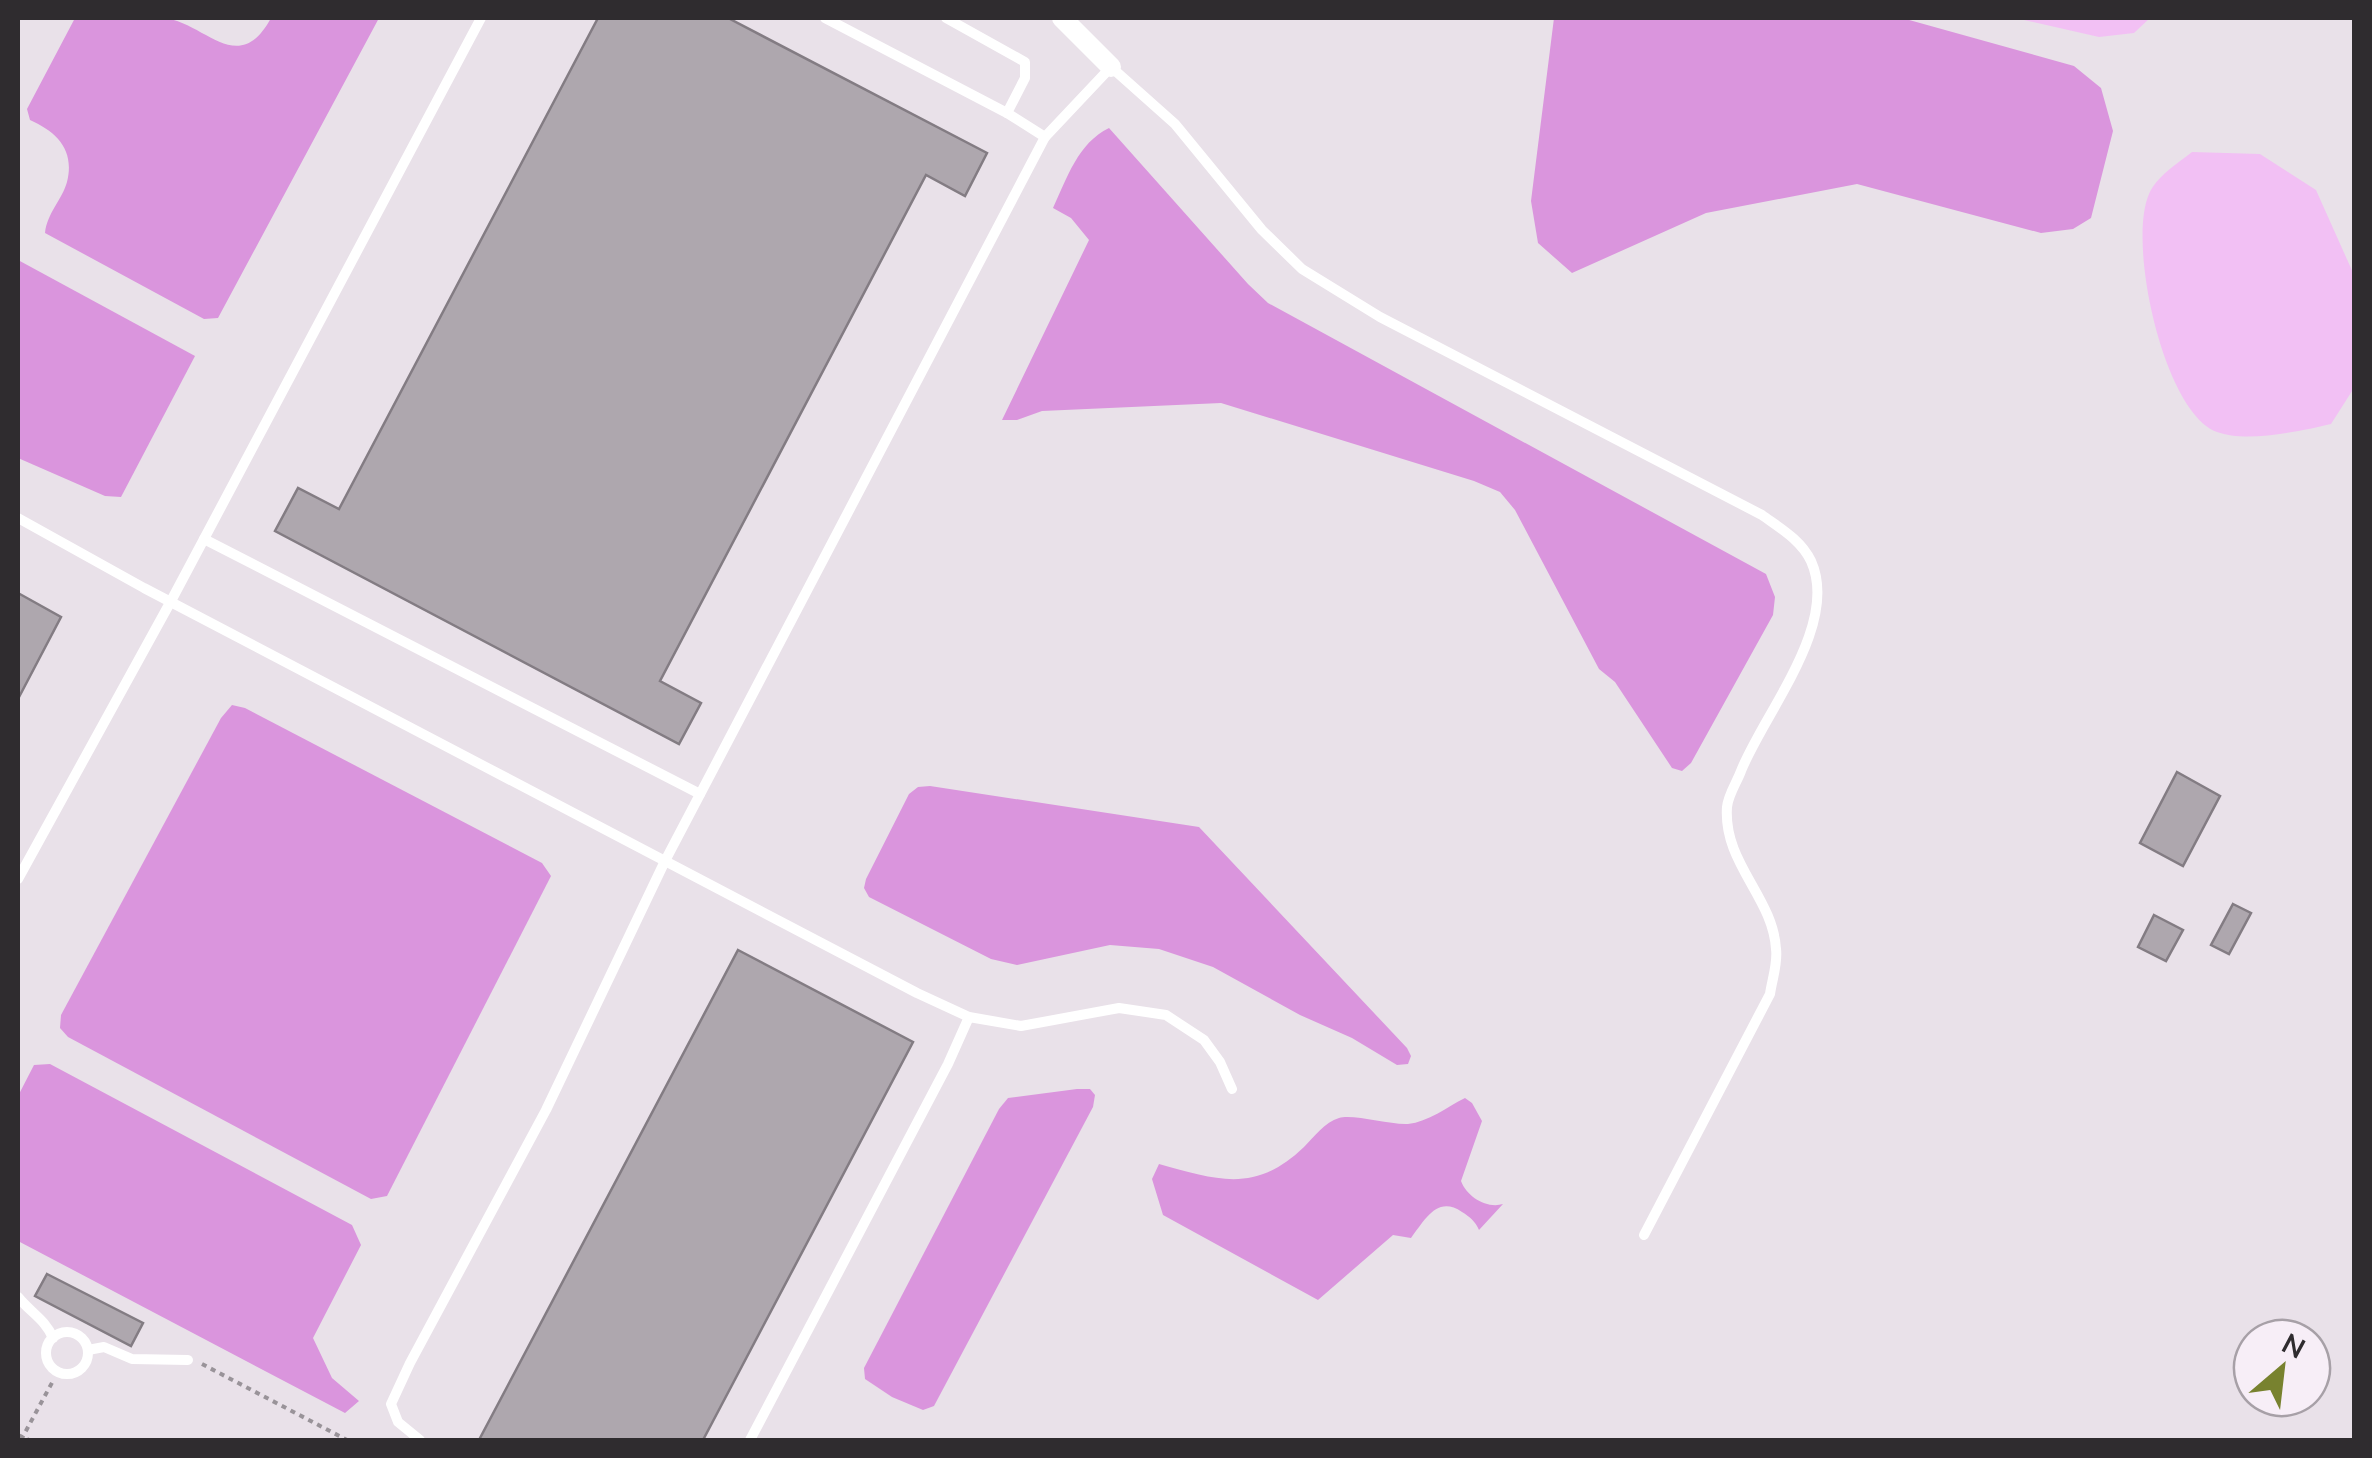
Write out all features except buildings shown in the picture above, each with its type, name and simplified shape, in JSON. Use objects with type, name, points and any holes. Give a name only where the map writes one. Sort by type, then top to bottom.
[{"type":"street","points":[[1062,18],[1111,67]]},
{"type":"lane","points":[[18,879],[171,601],[481,18]]},
{"type":"lane","points":[[824,18],[1044,136]]},
{"type":"lane","points":[[946,18],[1024,62],[1025,78],[1007,114]]},
{"type":"lane","points":[[420,1440],[398,1422],[391,1404],[546,1110],[665,861],[1044,136],[1111,67],[1175,124],[1262,230],[1302,269],[1380,317],[1762,514],[1794,538],[1811,562],[1819,604],[1794,673],[1748,752],[1727,805],[1734,856],[1765,908],[1776,949],[1770,994],[1644,1235]]},
{"type":"lane","points":[[18,518],[917,993],[969,1017],[1021,1026],[1119,1008],[1166,1015],[1204,1040],[1232,1089]]},
{"type":"lane","points":[[204,539],[700,794]]},
{"type":"lane","points":[[750,1440],[940,1080],[969,1017]]},
{"type":"lane","points":[[18,1297],[46,1321],[53,1338]]},
{"type":"lane","points":[[62,1333],[76,1334],[88,1350],[81,1369],[62,1374],[47,1360],[47,1346],[62,1333]]},
{"type":"lane","points":[[88,1350],[104,1347],[132,1359],[188,1360]]},
{"type":"path","points":[[188,1360],[204,1364],[347,1440]]},
{"type":"path","points":[[23,1438],[54,1379]]},
{"type":"shaded area","points":[[75,18],[163,18],[233,46],[259,36],[271,18],[379,18],[218,318],[204,319],[45,233],[67,182],[68,160],[56,136],[30,120],[27,109]]},
{"type":"shaded area","points":[[1554,18],[1902,18],[2074,66],[2101,88],[2113,131],[2091,218],[2073,229],[2041,233],[1857,184],[1706,213],[1572,273],[1538,243],[1531,201]]},
{"type":"shaded area","points":[[2015,18],[2150,18],[2134,33],[2099,37]]},
{"type":"shaded area","points":[[1109,128],[1268,303],[1766,574],[1775,597],[1773,615],[1691,763],[1682,771],[1672,768],[1615,682],[1599,669],[1515,510],[1500,492],[1221,403],[1042,411],[1017,420],[1002,420],[1089,240],[1071,218],[1053,208],[1081,152]]},
{"type":"shaded area","points":[[2192,152],[2260,154],[2316,190],[2354,275],[2354,388],[2331,424],[2274,435],[2229,435],[2217,432],[2198,418],[2181,394],[2155,325],[2147,286],[2143,218],[2149,194],[2157,182]]},
{"type":"shaded area","points":[[18,260],[195,356],[121,497],[105,496],[18,458]]},
{"type":"shaded area","points":[[232,705],[245,708],[542,863],[551,876],[387,1196],[371,1199],[68,1037],[60,1028],[61,1015],[221,718]]},
{"type":"shaded area","points":[[918,787],[1199,827],[1407,1048],[1411,1056],[1408,1064],[1397,1065],[1213,967],[1159,949],[1110,945],[1017,965],[991,959],[869,897],[864,888],[866,879],[909,794]]},
{"type":"shaded area","points":[[50,1064],[352,1225],[361,1245],[313,1338],[332,1378],[359,1401],[345,1413],[18,1241],[18,1096],[34,1065]]},
{"type":"shaded area","points":[[1090,1089],[1095,1095],[1093,1107],[934,1406],[923,1410],[892,1397],[865,1379],[864,1368],[999,1109],[1008,1098]]},
{"type":"shaded area","points":[[1465,1098],[1482,1121],[1461,1181],[1478,1200],[1503,1204],[1479,1230],[1453,1207],[1439,1208],[1411,1238],[1393,1235],[1318,1300],[1163,1215],[1152,1179],[1159,1164],[1218,1178],[1252,1177],[1286,1162],[1324,1126],[1339,1118],[1415,1123]]}]
